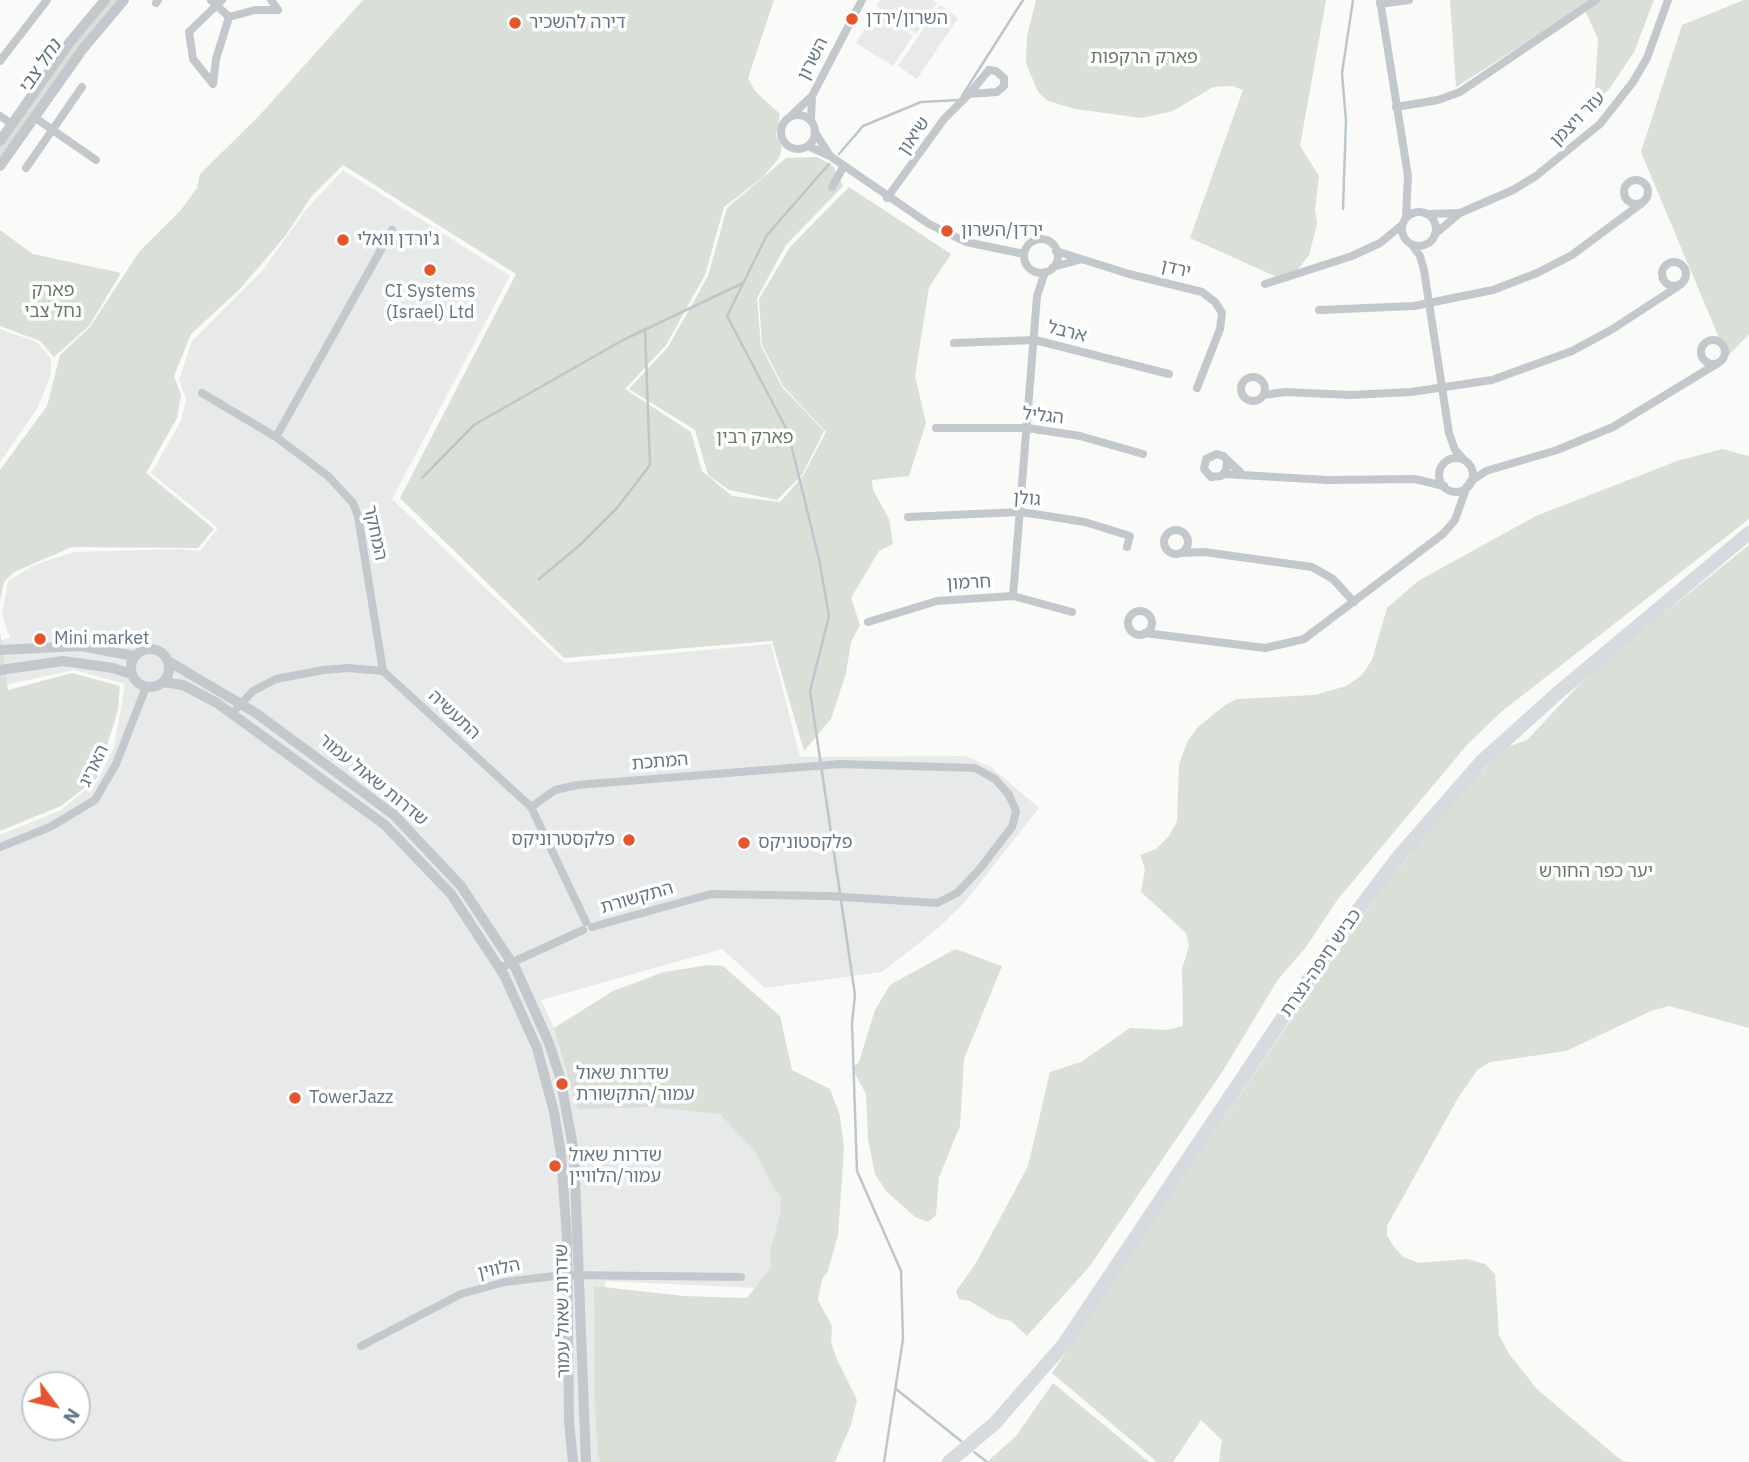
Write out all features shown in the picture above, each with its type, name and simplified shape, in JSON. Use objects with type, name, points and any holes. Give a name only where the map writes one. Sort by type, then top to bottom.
[{"type":"highway","name":"כביש חיפה-נצרת","points":[[952,1459],[995,1423],[1064,1344],[1333,943],[1399,856],[1481,762],[1569,683],[1749,533]]},
{"type":"street","points":[[0,61],[47,0]]},
{"type":"street","points":[[0,142],[70,42],[105,0]]},
{"type":"street","points":[[0,166],[82,50],[124,0]]},
{"type":"street","points":[[229,17],[255,10],[278,10],[271,0]]},
{"type":"street","name":"השרון","points":[[791,116],[812,96],[862,0]]},
{"type":"street","points":[[1171,635],[1152,622],[1144,612],[1138,611],[1130,617],[1128,626],[1132,632],[1171,635],[1252,648],[1278,647],[1304,639],[1453,523],[1469,484],[1472,474],[1455,450],[1449,433],[1424,270],[1420,256],[1409,243],[1404,221],[1408,190],[1380,2],[1409,0]]},
{"type":"street","points":[[1396,107],[1438,100],[1460,92],[1597,0]]},
{"type":"street","name":"עזר ויצמן","points":[[1461,213],[1513,190],[1536,176],[1600,124],[1633,82],[1647,58],[1659,32],[1668,0]]},
{"type":"street","points":[[217,2],[229,17],[216,59],[213,84],[193,59],[189,32],[217,2]]},
{"type":"street","points":[[26,167],[82,87]]},
{"type":"street","name":"שיאון","points":[[887,198],[944,119],[969,94]]},
{"type":"street","name":"השרון","points":[[811,120],[812,96]]},
{"type":"street","points":[[830,156],[816,134],[811,120],[803,115],[791,116],[781,129],[783,140],[796,149],[808,146],[830,156],[887,198],[966,242],[1024,254]]},
{"type":"street","points":[[0,116],[12,124]]},
{"type":"street","points":[[34,117],[96,160]]},
{"type":"street","points":[[808,146],[816,134]]},
{"type":"street","points":[[832,187],[844,166]]},
{"type":"street","points":[[1319,310],[1375,310],[1429,304],[1474,296],[1537,273],[1588,245],[1642,203],[1648,191],[1646,185],[1638,180],[1629,183],[1625,188],[1629,201],[1625,216]]},
{"type":"street","points":[[1408,190],[1424,213],[1435,222],[1435,234]]},
{"type":"street","points":[[1629,201],[1642,203]]},
{"type":"street","points":[[1265,284],[1323,267],[1380,243],[1404,221],[1424,213],[1461,213]]},
{"type":"street","points":[[1424,270],[1429,243],[1435,234],[1461,213]]},
{"type":"street","points":[[275,437],[392,230]]},
{"type":"street","points":[[1013,596],[1037,296],[1024,254],[1029,244],[1041,238],[1053,244],[1056,251],[1037,296]]},
{"type":"street","points":[[1380,243],[1429,243]]},
{"type":"street","name":"ירדן","points":[[1056,251],[1079,260],[1202,292],[1215,302],[1222,313],[1220,329],[1197,388]]},
{"type":"street","name":"ירדן","points":[[1049,269],[1079,260]]},
{"type":"street","points":[[1285,392],[1251,377],[1246,380],[1242,389],[1248,400],[1255,401],[1264,395],[1285,392],[1350,395],[1442,389],[1492,380],[1556,358],[1611,330],[1654,303],[1680,285],[1686,273],[1679,263],[1669,264],[1665,268],[1662,294],[1654,303]]},
{"type":"street","points":[[1030,268],[1049,269]]},
{"type":"street","points":[[1664,280],[1673,286],[1680,285]]},
{"type":"street","name":"ארבל","points":[[954,343],[1035,340],[1169,374]]},
{"type":"street","points":[[1242,473],[1217,454],[1211,455],[1204,462],[1206,472],[1211,477],[1242,473],[1327,480],[1413,480],[1460,491],[1486,471],[1557,450],[1613,427],[1693,380],[1718,363],[1725,351],[1718,341],[1711,341],[1703,346],[1702,369],[1693,380]]},
{"type":"street","points":[[1703,358],[1708,363],[1718,363]]},
{"type":"street","points":[[1263,382],[1264,395]]},
{"type":"street","name":"המחקר","points":[[202,393],[275,437],[328,476],[353,503],[358,516],[383,671]]},
{"type":"street","name":"הגליל","points":[[936,428],[1027,428],[1080,436],[1143,454]]},
{"type":"street","points":[[1449,433],[1440,479],[1456,508],[1453,523]]},
{"type":"street","points":[[1413,480],[1453,458],[1477,467],[1507,464]]},
{"type":"street","points":[[1224,474],[1227,461]]},
{"type":"street","name":"גולן","points":[[908,517],[1020,512],[1085,522],[1130,536],[1127,547]]},
{"type":"street","points":[[1204,552],[1177,530],[1166,536],[1164,545],[1168,551],[1204,552],[1312,567],[1334,579],[1353,602]]},
{"type":"street","points":[[1181,553],[1186,548],[1187,540]]},
{"type":"street","name":"חרמון","points":[[869,622],[937,601],[1013,596],[1072,612]]},
{"type":"street","points":[[1145,634],[1152,622]]},
{"type":"street","points":[[0,650],[81,646],[134,656],[151,648],[163,653],[168,661],[169,671],[163,682],[146,687],[131,674],[113,668],[62,661],[0,670]]},
{"type":"street","points":[[131,674],[134,656]]},
{"type":"street","name":"שדרות שאול עמור","points":[[168,661],[241,703],[365,792],[417,836],[461,886],[512,962],[549,1043],[568,1112],[574,1152],[586,1462]]},
{"type":"street","points":[[233,713],[253,691],[276,679],[348,668],[383,671]]},
{"type":"street","name":"התעשיה","points":[[383,671],[531,807],[587,926]]},
{"type":"street","name":"שדרות שאול עמור","points":[[163,682],[183,685],[233,713],[357,802],[407,846],[451,894],[500,968],[537,1048],[555,1115],[561,1154],[573,1462]]},
{"type":"street","name":"האריג","points":[[0,847],[50,827],[95,800],[116,764],[146,687]]},
{"type":"street","name":"המתכת","points":[[531,807],[555,790],[577,785],[841,764],[975,768],[995,779],[1009,794],[1016,811],[1012,827],[957,893],[937,903],[827,896],[710,894],[691,899]]},
{"type":"street","name":"התקשורת","points":[[500,968],[587,926],[691,899]]},
{"type":"street","name":"הלווין","points":[[361,1346],[461,1294],[505,1282],[567,1275],[741,1277]]},
{"type":"shaded area","points":[[881,0],[933,0],[937,3],[916,34],[876,6]]},
{"type":"shaded area","points":[[940,5],[958,18],[917,79],[898,66]]},
{"type":"shaded area","points":[[876,12],[913,36],[893,66],[856,43]]},
{"type":"shaded area","points":[[343,170],[510,276],[392,499],[564,663],[771,644],[800,757],[965,756],[991,767],[1039,808],[965,902],[937,929],[882,972],[765,988],[722,949],[541,1000],[585,1095],[728,1104],[778,1169],[798,1229],[778,1289],[605,1281],[615,1407],[625,1462],[0,1462],[0,835],[61,810],[98,780],[114,747],[125,684],[74,670],[0,686],[0,641],[10,638],[2,615],[8,581],[34,565],[74,552],[182,549],[200,551],[218,528],[151,473],[181,421],[186,399],[179,380],[192,341],[263,270],[305,211]]},
{"type":"shaded area","points":[[0,329],[37,342],[51,358],[51,374],[37,409],[0,462]]},
{"type":"green space","points":[[108,0],[121,0],[0,164],[0,144]]},
{"type":"green space","points":[[363,0],[774,0],[748,78],[755,91],[780,114],[776,135],[782,148],[779,158],[763,177],[724,207],[705,275],[666,345],[625,389],[691,432],[702,471],[732,496],[780,502],[803,476],[826,432],[783,386],[762,345],[759,299],[790,247],[849,187],[951,254],[929,287],[915,376],[926,423],[909,476],[872,480],[873,490],[889,519],[893,544],[879,551],[851,598],[860,625],[851,642],[846,673],[831,719],[804,751],[772,641],[564,658],[400,498],[516,274],[343,165],[311,197],[286,235],[240,289],[191,334],[174,376],[181,395],[177,418],[146,473],[214,529],[198,548],[72,547],[14,572],[4,582],[0,601],[0,470],[47,406],[60,355],[90,327],[139,252],[181,210],[197,188],[200,174],[258,117]]},
{"type":"green space","name":"פארק הרקפות","points":[[1036,0],[1326,0],[1300,146],[1319,176],[1315,209],[1317,224],[1309,255],[1288,282],[1190,238],[1243,90],[1232,86],[1213,87],[1173,111],[1142,118],[1075,109],[1048,101],[1038,92],[1026,63],[1027,36]]},
{"type":"green space","points":[[1450,0],[1654,0],[1634,52],[1610,88],[1594,104],[1598,39],[1583,6],[1456,87]]},
{"type":"green space","points":[[1749,0],[1749,334],[1727,357],[1641,152],[1682,25]]},
{"type":"green space","name":"פארק רבין","points":[[817,157],[833,166],[843,186],[786,245],[757,298],[761,346],[782,387],[824,431],[802,475],[777,500],[729,490],[708,475],[695,430],[629,389],[668,347],[708,276],[727,208],[786,158]]},
{"type":"green space","name":"פארק נחל צבי","points":[[0,230],[33,254],[121,273],[89,326],[54,357],[40,341],[0,326]]},
{"type":"green space","points":[[1722,449],[1749,456],[1749,519],[1501,712],[1467,745],[1338,899],[1306,947],[1277,981],[1224,1069],[1089,1267],[1027,1336],[1011,1321],[998,1318],[970,1301],[959,1299],[956,1291],[976,1263],[1028,1166],[1050,1072],[1081,1062],[1130,1028],[1166,1030],[1183,1026],[1182,969],[1189,946],[1186,933],[1141,892],[1145,869],[1140,855],[1156,849],[1169,836],[1177,821],[1179,765],[1187,742],[1198,727],[1225,705],[1237,699],[1315,695],[1346,686],[1361,676],[1372,660],[1387,608],[1418,581],[1536,516],[1677,461]]},
{"type":"green space","name":"יער כפר החורש","points":[[1749,545],[1749,1028],[1669,1006],[1651,1011],[1566,1051],[1491,1062],[1478,1069],[1458,1098],[1387,1226],[1387,1236],[1394,1247],[1402,1256],[1418,1263],[1467,1259],[1485,1264],[1495,1274],[1499,1335],[1509,1354],[1537,1389],[1622,1461],[1631,1462],[1219,1462],[1222,1440],[1201,1420],[1173,1462],[1157,1462],[1052,1373],[1327,966],[1389,880],[1456,797],[1507,747],[1527,740],[1592,671]]},
{"type":"green space","points":[[0,632],[8,690],[72,673],[120,686],[118,710],[97,778],[61,806],[0,831]]},
{"type":"green space","points":[[955,949],[1002,966],[964,1059],[960,1126],[939,1177],[936,1215],[928,1222],[915,1217],[886,1191],[875,1174],[868,1140],[866,1094],[852,1068],[859,1062],[875,1010],[890,985]]},
{"type":"green space","points":[[708,965],[723,966],[780,1016],[792,1070],[830,1089],[840,1116],[844,1149],[838,1235],[828,1271],[822,1279],[818,1300],[832,1326],[831,1341],[835,1355],[857,1400],[851,1425],[835,1462],[600,1462],[598,1456],[594,1286],[684,1296],[747,1298],[771,1267],[770,1252],[781,1210],[780,1195],[774,1189],[756,1153],[720,1114],[652,1107],[578,1109],[554,1028],[613,991],[664,972]]},
{"type":"green space","points":[[1053,1383],[1149,1462],[987,1462],[1016,1436]]},
{"type":"waterway","points":[[962,96],[1023,0]]},
{"type":"waterway","points":[[1343,209],[1346,120],[1342,73],[1353,0]]},
{"type":"waterway","points":[[839,154],[863,126],[921,102],[958,100]]},
{"type":"waterway","points":[[829,164],[767,235],[727,316],[788,432],[819,559],[829,616],[810,691],[840,893]]},
{"type":"waterway","points":[[422,478],[474,425],[623,340],[743,283]]},
{"type":"waterway","points":[[539,579],[581,544],[617,508],[650,465],[645,331]]},
{"type":"waterway","points":[[841,900],[855,995],[852,1023],[857,1171],[901,1271],[903,1339],[884,1462]]},
{"type":"waterway","points":[[896,1389],[961,1441]]},
{"type":"waterway","points":[[974,1452],[987,1462]]},
{"type":"place","name":"השרון/ירדן","points":[[852,19]]},
{"type":"place","name":"דירה להשכיר","points":[[515,23]]},
{"type":"place","name":"ירדן/השרון","points":[[947,231]]},
{"type":"place","name":"ג'ורדן וואלי","points":[[343,240]]},
{"type":"place","name":"CI Systems (Israel) Ltd","points":[[430,270]]},
{"type":"place","name":"Mini market","points":[[40,639]]},
{"type":"place","name":"פלקסטרוניקס","points":[[629,840]]},
{"type":"place","name":"פלקסטוניקס","points":[[744,843]]},
{"type":"place","name":"שדרות שאול עמור/התקשורת","points":[[562,1084]]},
{"type":"place","name":"TowerJazz","points":[[295,1098]]},
{"type":"place","name":"שדרות שאול עמור/הלוויין","points":[[555,1166]]},
{"type":"water label","name":"נחל צבי","points":[[40,67]]}]
